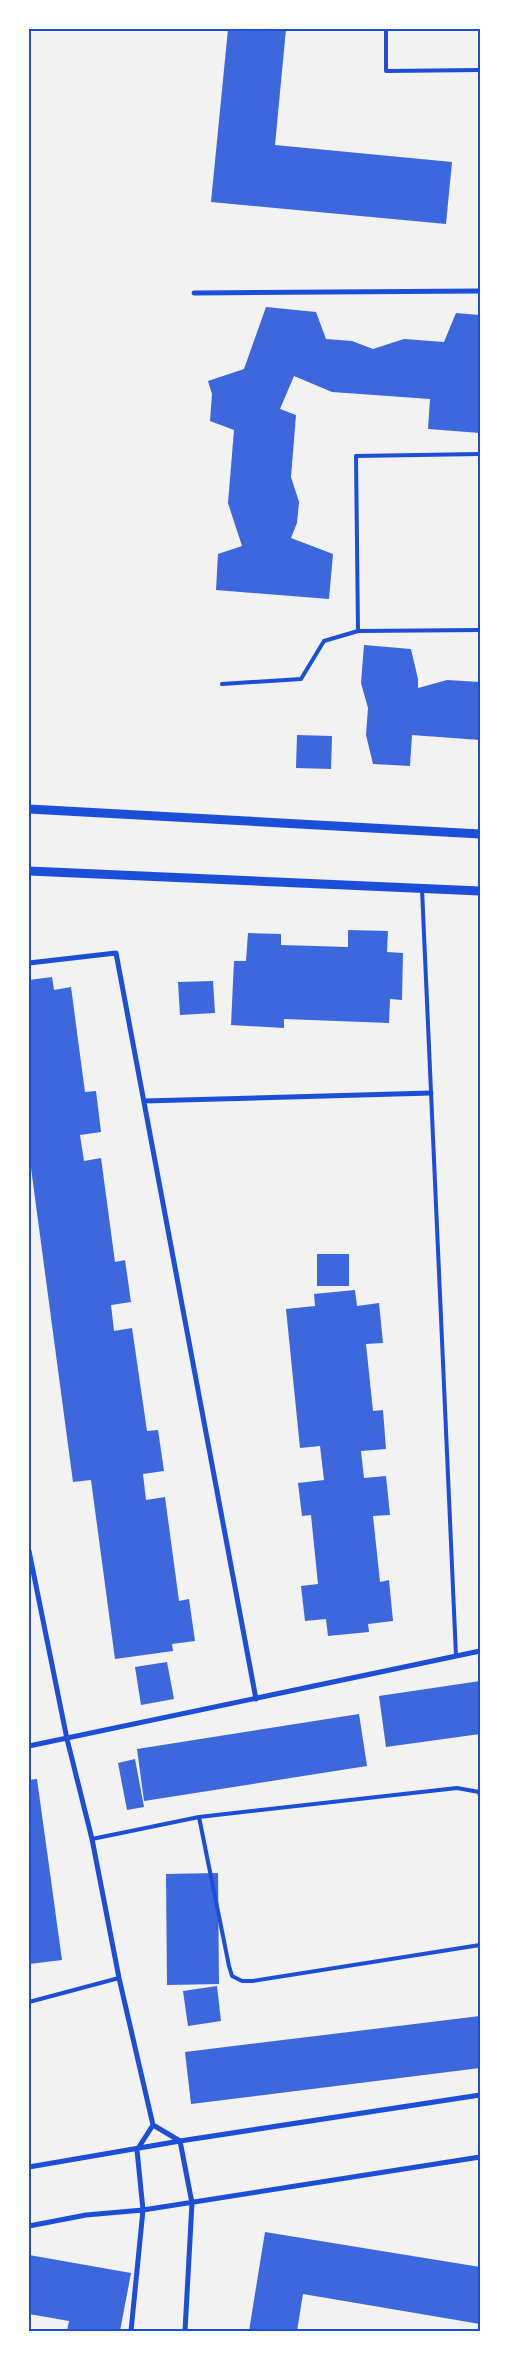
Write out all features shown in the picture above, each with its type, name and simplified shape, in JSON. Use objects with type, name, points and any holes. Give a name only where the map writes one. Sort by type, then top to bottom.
[{"type":"street","points":[[194,294],[480,291]]},
{"type":"street","points":[[29,809],[480,834]]},
{"type":"street","points":[[29,872],[480,892]]},
{"type":"street","points":[[29,963],[116,953],[256,1699]]},
{"type":"street","points":[[144,1101],[431,1093]]},
{"type":"street","points":[[29,1551],[67,1739],[92,1839],[119,1978],[153,2125],[180,2142],[192,2203],[185,2331]]},
{"type":"street","points":[[29,1746],[480,1651]]},
{"type":"street","points":[[29,2167],[480,2095]]},
{"type":"street","points":[[131,2331],[143,2210],[137,2150],[153,2125]]},
{"type":"street","points":[[29,2226],[86,2215],[192,2203],[480,2157]]},
{"type":"lane","points":[[386,29],[386,70],[480,70]]},
{"type":"lane","points":[[358,632],[356,456],[480,454]]},
{"type":"lane","points":[[222,684],[301,679],[324,641],[358,632],[480,630]]},
{"type":"lane","points":[[422,889],[456,1656]]},
{"type":"lane","points":[[92,1839],[199,1817],[456,1788],[479,1792],[480,1796]]},
{"type":"lane","points":[[199,1817],[229,1966],[232,1976],[242,1981],[263,1980],[480,1945]]},
{"type":"lane","points":[[29,2002],[119,1978]]},
{"type":"building","points":[[228,29],[286,29],[275,145],[452,162],[446,224],[211,202]]},
{"type":"building","points":[[266,307],[316,312],[326,339],[352,341],[373,349],[404,339],[444,342],[456,313],[480,315],[480,433],[428,429],[430,399],[332,392],[294,376],[280,409],[296,415],[291,477],[299,502],[297,523],[291,538],[333,554],[329,599],[216,590],[218,554],[242,546],[228,503],[234,430],[210,421],[212,394],[208,381],[244,369]]},
{"type":"building","points":[[364,645],[411,649],[418,679],[418,688],[447,680],[480,682],[480,740],[412,735],[410,766],[373,764],[366,735],[368,708],[361,683]]},
{"type":"building","points":[[297,735],[332,736],[331,769],[296,768]]},
{"type":"building","points":[[348,930],[388,931],[387,952],[403,953],[402,1000],[390,999],[389,1023],[284,1019],[284,1028],[231,1025],[234,961],[246,961],[248,933],[281,934],[281,945],[348,947]]},
{"type":"building","points":[[52,977],[54,990],[71,987],[85,1092],[96,1091],[101,1132],[80,1135],[84,1161],[101,1158],[115,1262],[125,1260],[131,1302],[111,1305],[114,1331],[132,1328],[147,1431],[158,1430],[164,1471],[143,1474],[146,1500],[165,1497],[179,1601],[189,1599],[195,1641],[172,1644],[173,1651],[115,1659],[91,1480],[73,1482],[29,1153],[29,980]]},
{"type":"building","points":[[213,981],[215,1013],[180,1015],[178,982]]},
{"type":"building","points":[[317,1254],[349,1254],[349,1286],[317,1286]]},
{"type":"building","points":[[355,1290],[357,1306],[379,1303],[383,1343],[366,1344],[373,1411],[383,1410],[386,1449],[361,1451],[364,1478],[386,1476],[390,1515],[373,1516],[380,1582],[389,1580],[393,1621],[368,1624],[369,1632],[328,1636],[326,1619],[305,1621],[301,1586],[318,1584],[311,1515],[302,1516],[298,1483],[324,1480],[320,1446],[300,1448],[286,1309],[315,1306],[314,1294]]},
{"type":"building","points":[[167,1662],[174,1699],[141,1705],[135,1667]]},
{"type":"building","points":[[480,1681],[480,1734],[386,1747],[379,1696]]},
{"type":"building","points":[[359,1714],[367,1766],[144,1801],[137,1749]]},
{"type":"building","points":[[135,1759],[144,1807],[127,1810],[118,1763]]},
{"type":"building","points":[[37,1779],[62,1960],[29,1964],[29,1780]]},
{"type":"building","points":[[218,1873],[219,1984],[167,1985],[166,1874]]},
{"type":"building","points":[[217,1986],[221,2021],[188,2026],[183,1991]]},
{"type":"building","points":[[480,2016],[480,2068],[191,2104],[185,2052]]},
{"type":"building","points":[[265,2232],[480,2267],[480,2324],[303,2294],[297,2331],[249,2331]]},
{"type":"building","points":[[29,2255],[131,2273],[120,2331],[67,2331],[69,2321],[29,2314]]}]
